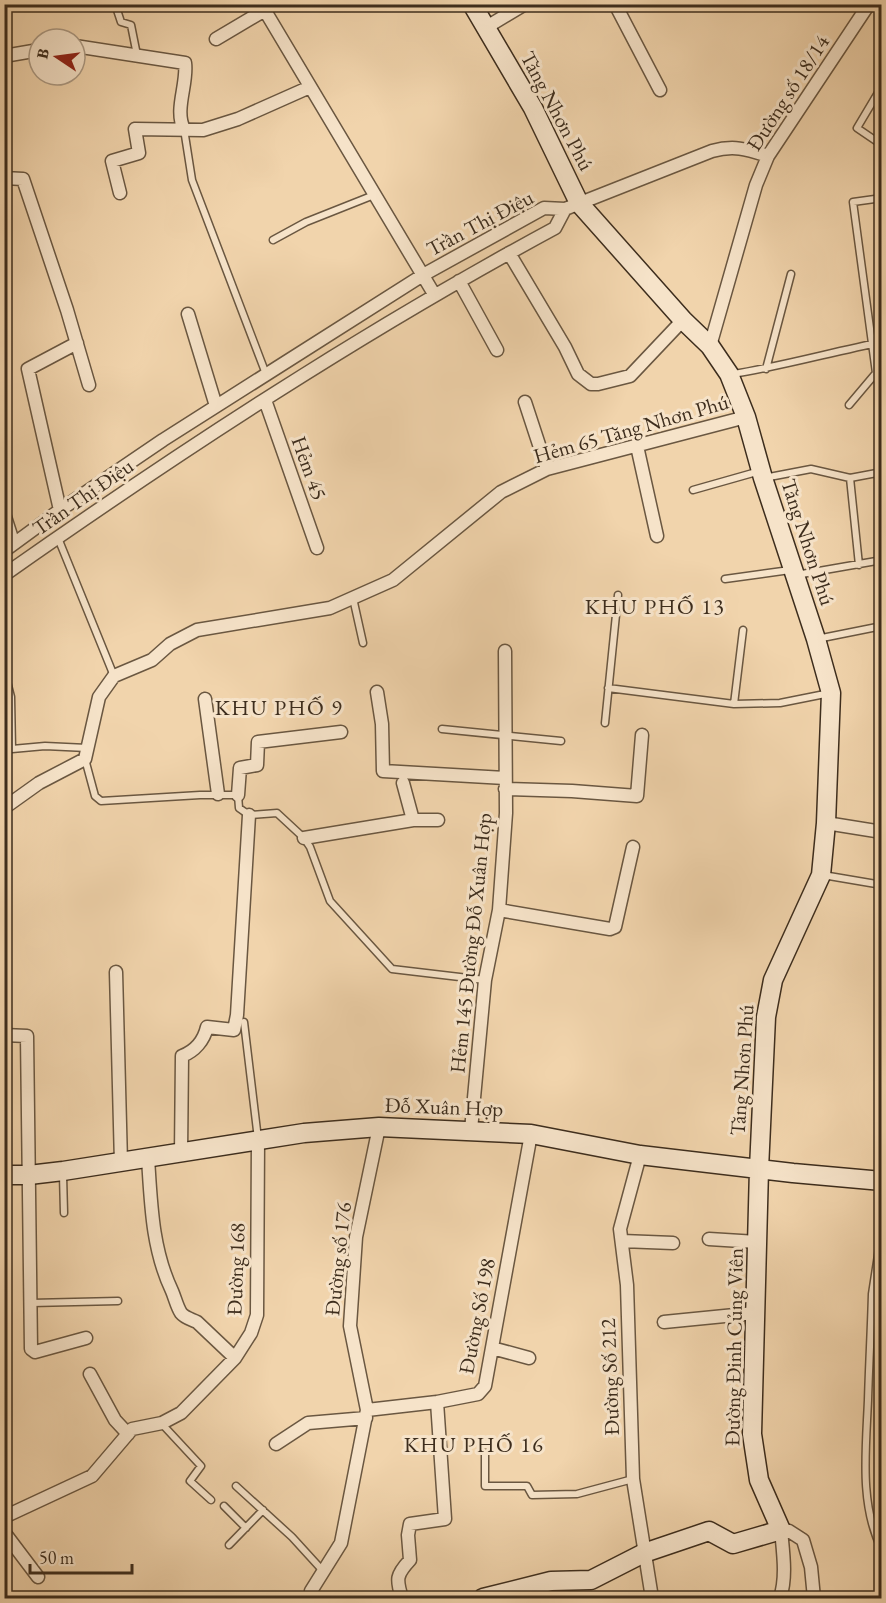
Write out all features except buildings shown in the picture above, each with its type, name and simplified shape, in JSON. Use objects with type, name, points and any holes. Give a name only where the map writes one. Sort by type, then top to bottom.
[{"type":"street","name":"Tăng Nhơn Phú","points":[[472,4],[533,108],[572,206],[710,346],[729,374],[746,417],[831,693],[826,823],[821,875],[772,980],[766,1017],[759,1169]]},
{"type":"street","points":[[486,28],[525,4]]},
{"type":"street","points":[[615,4],[660,90]]},
{"type":"street","name":"Đường số 18/14","points":[[710,346],[756,185],[768,156],[869,4]]},
{"type":"street","points":[[216,39],[263,7],[434,294]]},
{"type":"street","points":[[87,48],[185,63],[187,73],[180,121],[184,129]]},
{"type":"street","points":[[4,56],[27,52]]},
{"type":"street","points":[[120,193],[111,161],[139,153],[135,129],[203,130],[310,87]]},
{"type":"street","points":[[572,206],[727,147],[742,148],[768,156]]},
{"type":"street","points":[[4,178],[23,179],[90,385]]},
{"type":"street","name":"Trần Thị Điệu","points":[[4,575],[174,458],[265,400],[434,294],[555,228],[572,206]]},
{"type":"street","name":"Trần Thị Điệu","points":[[4,550],[163,440],[423,275],[544,208],[572,206]]},
{"type":"street","points":[[509,253],[565,347],[578,374],[588,382],[598,384],[630,376],[683,320]]},
{"type":"street","points":[[459,281],[497,350]]},
{"type":"street","points":[[188,314],[216,406]]},
{"type":"street","points":[[60,510],[28,369],[77,343]]},
{"type":"street","name":"Hẻm 45","points":[[265,400],[317,548]]},
{"type":"street","points":[[525,402],[546,470]]},
{"type":"street","name":"Hẻm 65 Tăng Nhơn Phú","points":[[114,676],[152,660],[170,644],[198,630],[330,608],[393,580],[501,492],[546,470],[746,417]]},
{"type":"street","points":[[163,440],[174,458]]},
{"type":"street","points":[[637,446],[657,536]]},
{"type":"street","name":"Hẻm 145 Đường Đỗ Xuân Hợp","points":[[471,1130],[485,980],[498,910],[506,813],[506,651]]},
{"type":"street","points":[[4,808],[87,753],[99,697],[114,676]]},
{"type":"street","points":[[377,692],[382,724],[383,771],[637,796],[642,735]]},
{"type":"street","points":[[205,699],[218,795]]},
{"type":"street","points":[[238,795],[240,768],[256,765],[258,742],[341,732]]},
{"type":"street","points":[[403,783],[413,820]]},
{"type":"street","points":[[181,1153],[182,1056],[189,1054],[200,1044],[207,1027],[234,1030],[237,1015],[249,815]]},
{"type":"street","points":[[304,838],[413,820],[438,820]]},
{"type":"street","points":[[826,823],[882,832]]},
{"type":"street","points":[[498,910],[610,929],[615,927],[633,847]]},
{"type":"street","points":[[116,972],[121,1163]]},
{"type":"street","points":[[4,1035],[27,1036],[31,1349],[35,1352],[86,1338]]},
{"type":"street","name":"Đỗ Xuân Hợp","points":[[4,1175],[29,1175],[121,1163],[304,1133],[379,1127],[531,1134],[640,1155],[882,1181]]},
{"type":"street","name":"Đường số 176","points":[[314,1599],[311,1591],[341,1543],[367,1414],[350,1326],[356,1237],[379,1127]]},
{"type":"street","name":"Đường Số 198","points":[[276,1444],[308,1423],[478,1394],[485,1386],[531,1134]]},
{"type":"street","name":"Đường 168","points":[[4,1517],[92,1476],[132,1429],[162,1423],[180,1413],[235,1358],[251,1333],[257,1315],[258,1140]]},
{"type":"street","name":"Đường Số 212","points":[[640,1155],[620,1229],[627,1285],[633,1479],[652,1599]]},
{"type":"street","points":[[148,1158],[153,1227],[159,1259],[168,1283],[181,1312],[197,1323],[235,1358]]},
{"type":"street","name":"Đường Đinh Củng Viên","points":[[759,1169],[752,1434],[759,1480],[781,1530]]},
{"type":"street","points":[[709,1239],[757,1242]]},
{"type":"street","points":[[622,1241],[672,1242]]},
{"type":"street","points":[[664,1322],[755,1313]]},
{"type":"street","points":[[492,1348],[529,1358]]},
{"type":"street","points":[[90,1374],[115,1420],[128,1434]]},
{"type":"street","points":[[402,1599],[397,1581],[401,1569],[410,1560],[408,1535],[410,1524],[445,1519],[437,1402]]},
{"type":"street","points":[[780,1599],[783,1591],[784,1563],[781,1530]]},
{"type":"street","points":[[483,1599],[551,1581],[591,1580],[644,1553],[708,1531],[734,1544],[781,1530],[789,1531],[803,1540],[811,1567],[814,1599]]},
{"type":"street","points":[[4,1532],[38,1577]]},
{"type":"lane","points":[[115,4],[121,22],[130,25],[137,55]]},
{"type":"lane","points":[[882,86],[857,128],[882,145]]},
{"type":"lane","points":[[184,129],[192,180],[266,375]]},
{"type":"lane","points":[[273,240],[306,222],[374,195]]},
{"type":"lane","points":[[849,405],[876,373],[853,202],[882,198]]},
{"type":"lane","points":[[766,369],[791,274]]},
{"type":"lane","points":[[729,374],[766,369],[882,342]]},
{"type":"lane","points":[[693,490],[762,474],[812,469],[850,478],[882,472]]},
{"type":"lane","points":[[850,478],[859,565]]},
{"type":"lane","points":[[4,504],[16,542]]},
{"type":"lane","points":[[58,537],[114,676]]},
{"type":"lane","points":[[725,579],[882,561]]},
{"type":"lane","points":[[604,723],[618,596]]},
{"type":"lane","points":[[352,598],[363,643]]},
{"type":"lane","points":[[816,639],[882,626]]},
{"type":"lane","points":[[734,704],[743,630]]},
{"type":"lane","points":[[4,670],[11,697],[12,749],[45,746],[87,753],[95,796],[101,801],[238,795],[239,808],[249,815],[277,813],[304,838],[310,847],[330,901],[393,969],[485,980]]},
{"type":"lane","points":[[608,688],[734,704],[780,703],[831,693]]},
{"type":"lane","points":[[442,729],[561,741]]},
{"type":"lane","points":[[821,875],[882,885]]},
{"type":"lane","points":[[244,1022],[258,1140]]},
{"type":"lane","points":[[63,1171],[64,1213]]},
{"type":"lane","points":[[882,1229],[872,1294],[866,1448],[867,1505],[876,1539],[882,1550]]},
{"type":"lane","points":[[872,1294],[882,1295]]},
{"type":"lane","points":[[30,1304],[118,1301]]},
{"type":"lane","points":[[162,1423],[201,1466],[190,1480],[211,1500]]},
{"type":"lane","points":[[485,1453],[485,1486],[527,1486],[532,1495],[577,1494],[633,1479]]},
{"type":"lane","points":[[236,1486],[292,1537],[324,1571]]},
{"type":"lane","points":[[224,1506],[246,1528]]},
{"type":"lane","points":[[229,1545],[263,1510]]},
{"type":"district","name":"KHU PHỐ 13","points":[[655,606]]},
{"type":"district","name":"KHU PHỐ 9","points":[[279,707]]},
{"type":"district","name":"KHU PHỐ 16","points":[[474,1444]]}]
